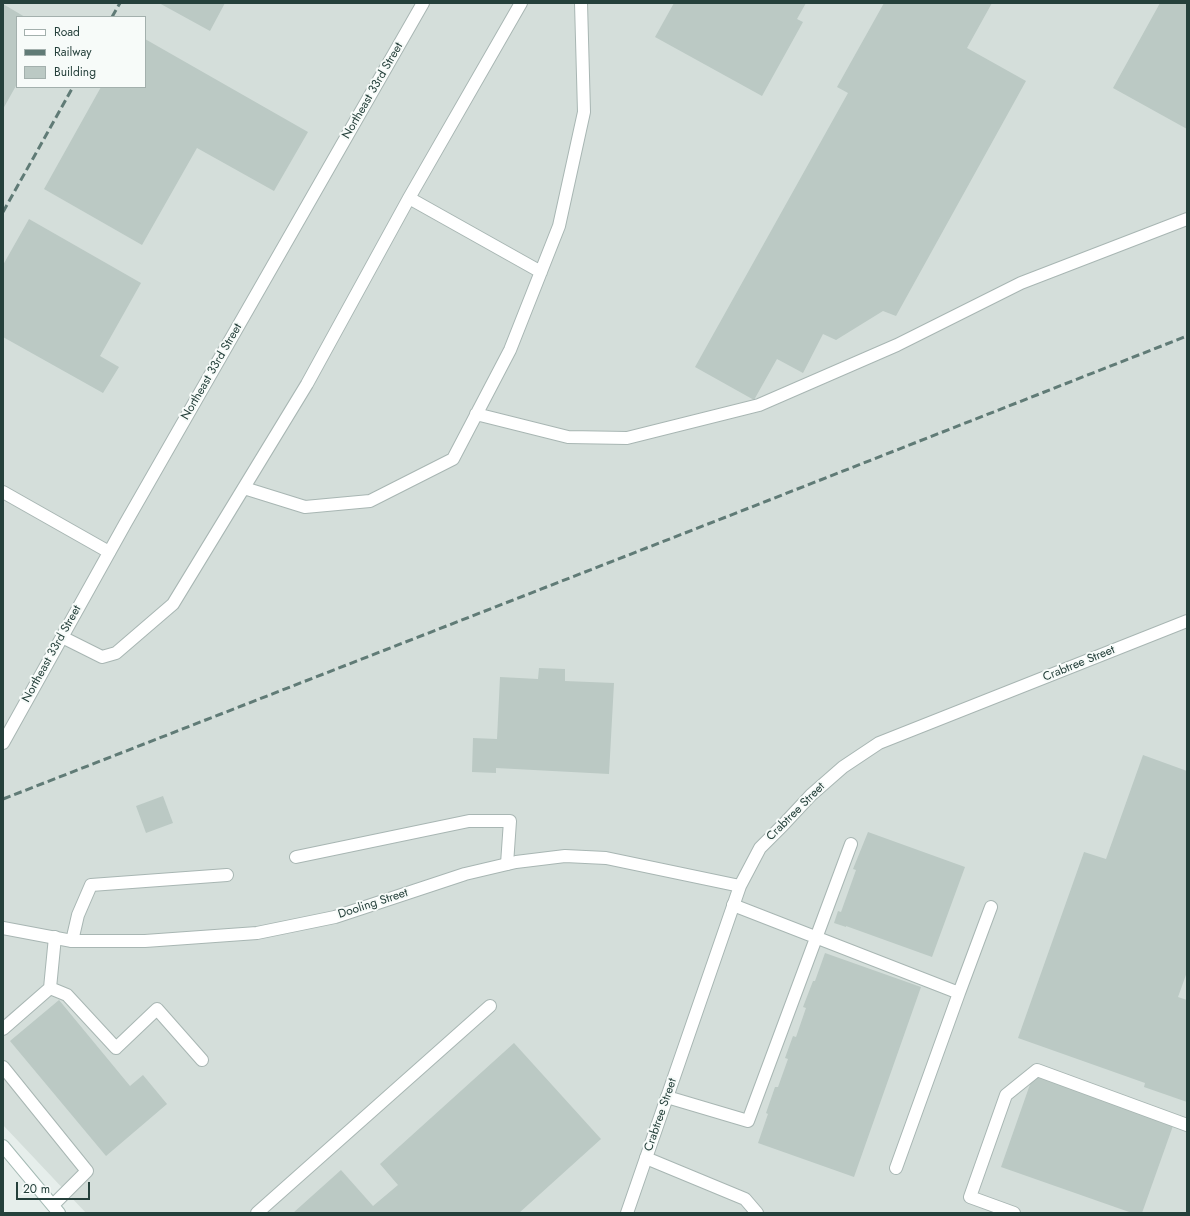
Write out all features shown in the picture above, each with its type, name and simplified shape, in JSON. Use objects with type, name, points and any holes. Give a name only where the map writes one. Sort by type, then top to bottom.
[{"type":"street","name":"Northeast 33rd Street","points":[[3,743],[109,552],[423,3]]},
{"type":"street","points":[[62,637],[102,657],[116,653],[173,604],[307,384],[409,198],[521,3]]},
{"type":"street","points":[[244,488],[305,507],[370,501],[453,459],[510,350],[559,226],[584,112],[581,3]]},
{"type":"street","points":[[409,198],[541,272]]},
{"type":"street","points":[[476,414],[568,437],[627,438],[759,405],[897,345],[1021,283],[1187,219]]},
{"type":"street","points":[[3,492],[109,552]]},
{"type":"street","name":"Crabtree Street","points":[[628,1213],[733,905],[740,886],[760,848],[784,826],[811,795],[843,767],[879,743],[1187,621]]},
{"type":"street","points":[[296,857],[469,822],[510,821],[507,864]]},
{"type":"street","points":[[667,1097],[748,1122],[851,844]]},
{"type":"street","name":"Dooling Street","points":[[3,928],[72,941],[145,941],[257,933],[335,917],[465,874],[507,864],[565,856],[606,858],[740,886]]},
{"type":"street","points":[[72,941],[78,915],[92,885],[228,875]]},
{"type":"street","points":[[733,905],[959,993]]},
{"type":"street","points":[[896,1168],[991,907]]},
{"type":"street","points":[[3,1029],[50,988],[55,937]]},
{"type":"street","points":[[50,988],[67,995],[116,1048],[157,1009],[202,1060]]},
{"type":"street","points":[[257,1213],[490,1006]]},
{"type":"street","points":[[3,1067],[87,1171],[56,1209],[3,1146]]},
{"type":"street","points":[[1014,1213],[970,1197],[1006,1095],[1036,1070],[1187,1125]]},
{"type":"street","points":[[646,1158],[745,1199],[757,1213]]},
{"type":"shaded area","points":[[3,3],[1187,3],[1187,1213],[86,1213],[3,1125]]},
{"type":"building","points":[[159,3],[225,3],[210,31]]},
{"type":"building","points":[[674,3],[806,3],[797,19],[803,22],[762,96],[655,37]]},
{"type":"building","points":[[884,3],[992,3],[967,48],[1026,81],[896,316],[883,311],[836,340],[823,334],[803,373],[777,359],[754,400],[695,367],[848,93],[837,87]]},
{"type":"building","points":[[1160,3],[1187,3],[1187,129],[1113,88]]},
{"type":"building","points":[[3,4],[23,16],[16,16],[16,86],[3,109]]},
{"type":"building","points":[[146,40],[308,132],[274,191],[197,148],[142,245],[44,189],[100,88],[146,88]]},
{"type":"building","points":[[29,219],[141,283],[100,356],[119,367],[103,393],[3,337],[3,265]]},
{"type":"building","points":[[539,668],[565,669],[565,681],[614,683],[609,774],[496,768],[496,773],[472,772],[473,738],[497,739],[500,677],[538,679]]},
{"type":"building","points":[[1143,755],[1187,771],[1187,972],[1178,997],[1187,1000],[1187,1102],[1144,1087],[1145,1083],[1018,1038],[1084,852],[1106,859]]},
{"type":"building","points":[[163,796],[173,823],[146,833],[136,806]]},
{"type":"building","points":[[868,832],[965,867],[932,957],[834,923],[838,911],[841,912],[856,870],[853,869]]},
{"type":"building","points":[[825,953],[921,987],[854,1177],[758,1143],[775,1087],[778,1087],[788,1059],[785,1058],[793,1036],[796,1037],[806,1008],[803,1007],[813,981],[815,981]]},
{"type":"building","points":[[59,1000],[130,1086],[143,1075],[167,1104],[106,1156],[10,1041]]},
{"type":"building","points":[[514,1043],[601,1139],[519,1213],[293,1213],[341,1170],[373,1206],[398,1185],[380,1164]]},
{"type":"building","points":[[1034,1073],[1174,1123],[1142,1213],[1132,1213],[1001,1167]]},
{"type":"railway","points":[[113,16],[120,3]]},
{"type":"railway","points":[[3,212],[72,88]]},
{"type":"railway","points":[[3,799],[1187,336]]}]
